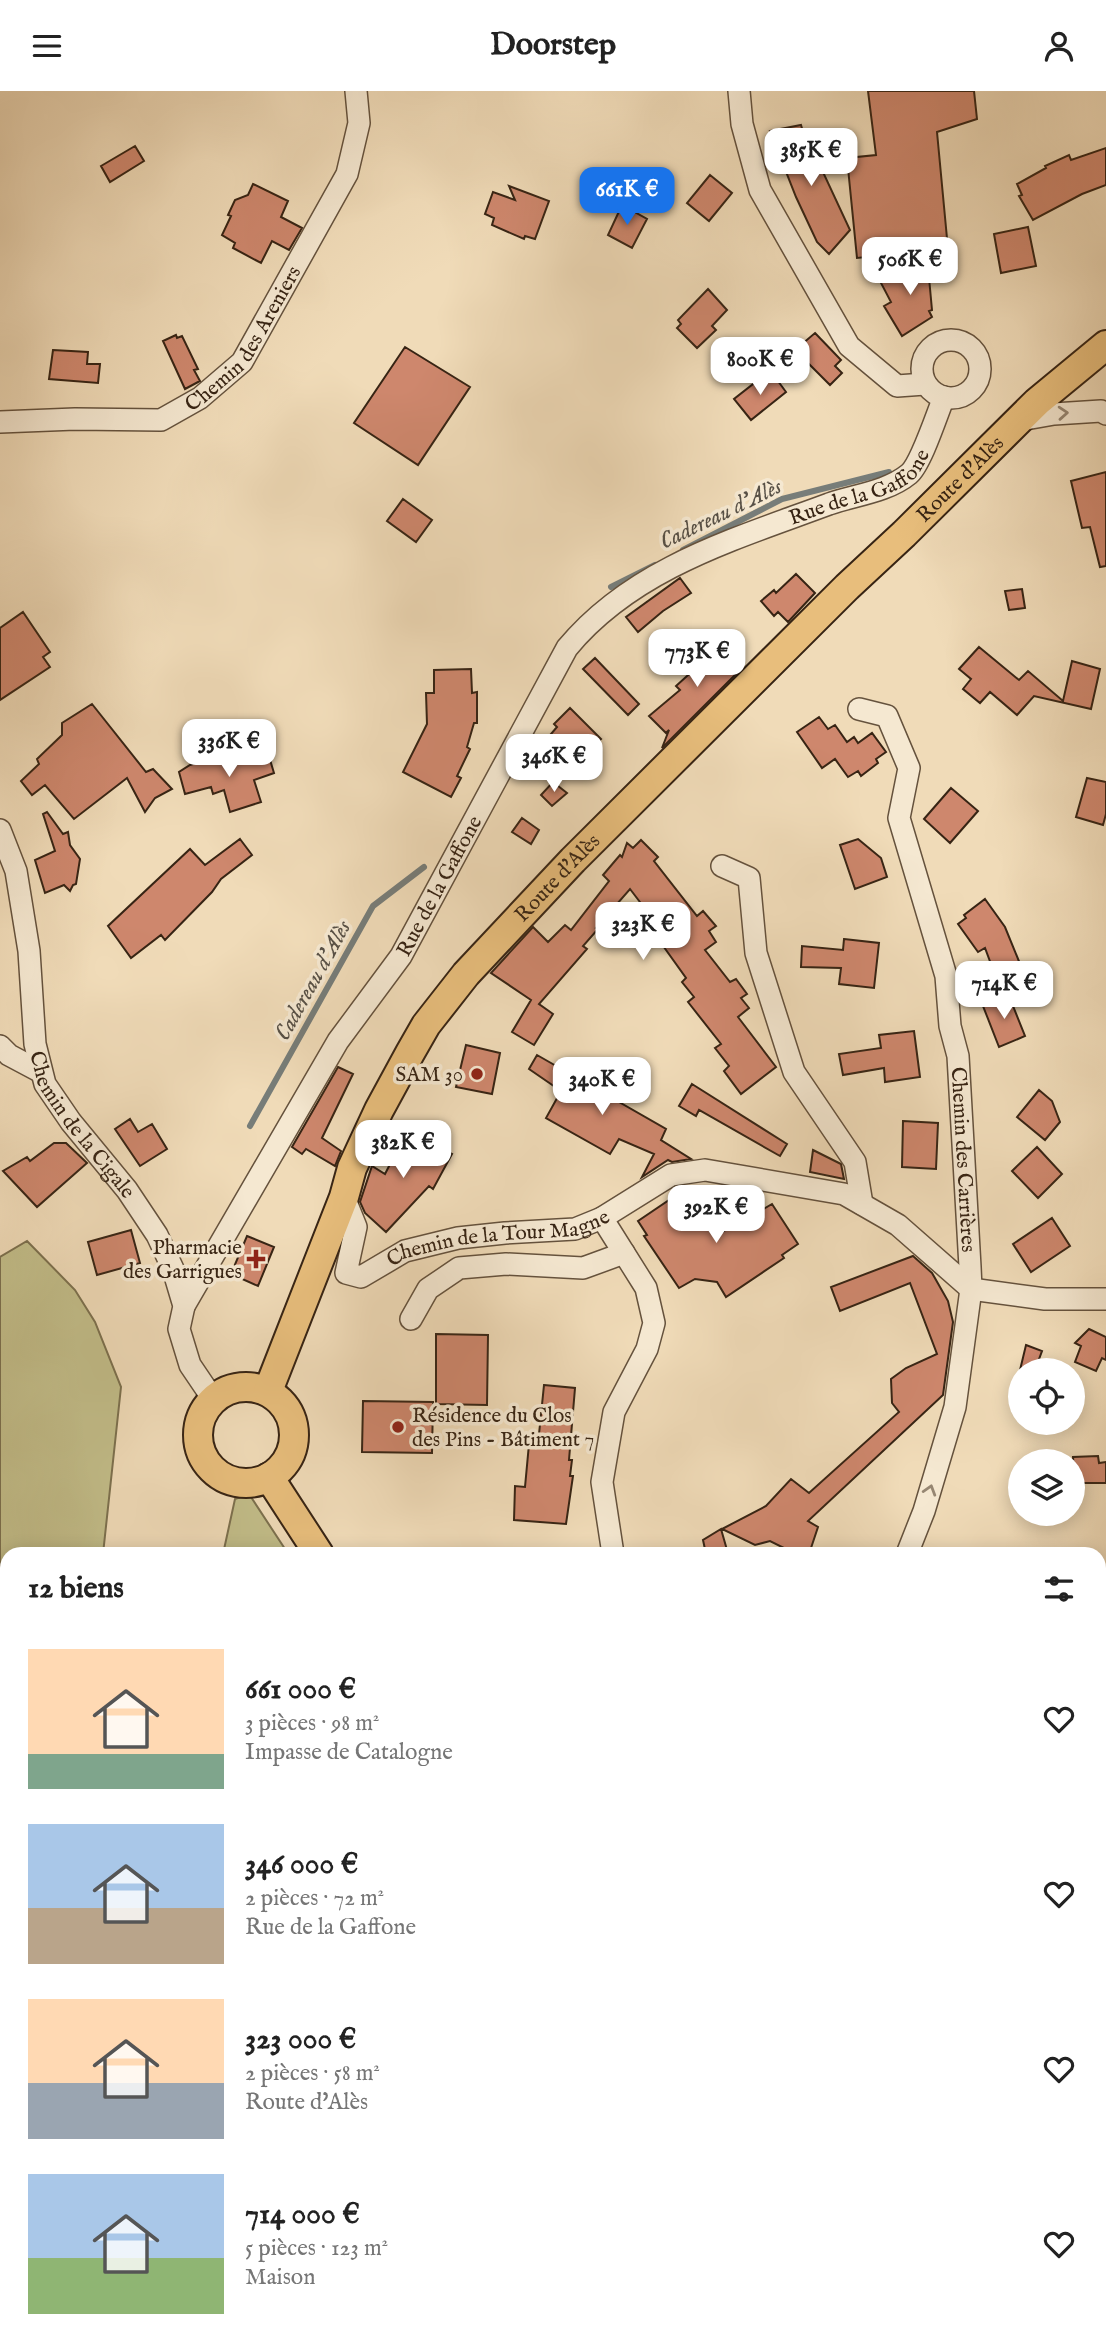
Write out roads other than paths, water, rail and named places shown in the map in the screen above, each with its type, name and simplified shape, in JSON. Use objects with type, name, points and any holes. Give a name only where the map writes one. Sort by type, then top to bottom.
[{"type":"main road","name":"Route d'Alès","points":[[268,1391],[344,1197],[352,1168],[368,1133],[426,1025],[466,974],[573,860],[847,587],[1037,402],[1106,345]]},
{"type":"main road","points":[[254,1387],[268,1391],[280,1400],[289,1412],[294,1426],[290,1456],[282,1468],[269,1477],[256,1482],[228,1480],[216,1473],[206,1462],[200,1448],[200,1420],[213,1399],[225,1391],[254,1387]]},
{"type":"main road","points":[[269,1477],[314,1547]]},
{"type":"street","name":"Chemin des Areniers","points":[[0,422],[161,420],[200,398],[242,362],[347,174],[359,123],[356,91]]},
{"type":"street","points":[[739,91],[742,124],[760,190],[849,346],[897,386],[925,384]]},
{"type":"street","points":[[951,339],[968,345],[979,359],[979,376],[975,385],[962,396],[944,397],[930,390],[925,384],[921,367],[928,351],[942,341],[951,339]]},
{"type":"street","name":"Rue de la Gaffone","points":[[184,1306],[338,1041],[401,956],[567,648],[586,626],[613,602],[665,569],[718,545],[837,501],[893,485],[911,473],[944,397]]},
{"type":"street","points":[[1020,420],[1054,414],[1101,411],[1106,414]]},
{"type":"street","name":"Chemin des Carrières","points":[[859,709],[887,716],[909,768],[899,818],[946,977],[950,1026],[958,1056],[971,1289],[956,1406],[924,1511],[910,1547]]},
{"type":"street","name":"Chemin de la Cigale","points":[[0,830],[16,871],[29,951],[35,1044],[45,1084],[71,1122],[127,1190],[157,1235],[173,1269],[184,1306],[180,1329],[190,1365],[213,1399]]},
{"type":"street","points":[[722,866],[749,878],[756,953],[794,1072],[855,1162],[862,1204]]},
{"type":"street","points":[[0,1046],[9,1055],[41,1072]]},
{"type":"street","name":"Chemin de la Tour Magne","points":[[344,1197],[356,1227],[346,1272],[361,1276],[405,1251],[458,1238],[575,1229],[602,1218],[671,1175],[705,1170],[845,1194],[898,1224],[971,1289]]},
{"type":"street","points":[[602,1218],[646,1289],[654,1323],[647,1349],[614,1412],[602,1482],[612,1547]]},
{"type":"street","points":[[411,1319],[428,1289],[459,1268],[506,1264],[583,1268],[624,1252]]},
{"type":"street","points":[[971,1289],[1045,1299],[1106,1300]]},
{"type":"waterway","name":"Cadereau d'Alès","points":[[683,550],[782,499],[889,472]]},
{"type":"waterway","name":"Cadereau d'Alès","points":[[611,587],[655,565]]},
{"type":"waterway","name":"Cadereau d'Alès","points":[[250,1126],[373,906],[424,867]]},
{"type":"place","name":"SAM 30","points":[[477,1074]]},
{"type":"place","name":"Pharmacie des Garrigues","points":[[256,1259]]},
{"type":"place","name":"Résidence du Clos des Pins - Bâtiment 7","points":[[398,1427]]}]
